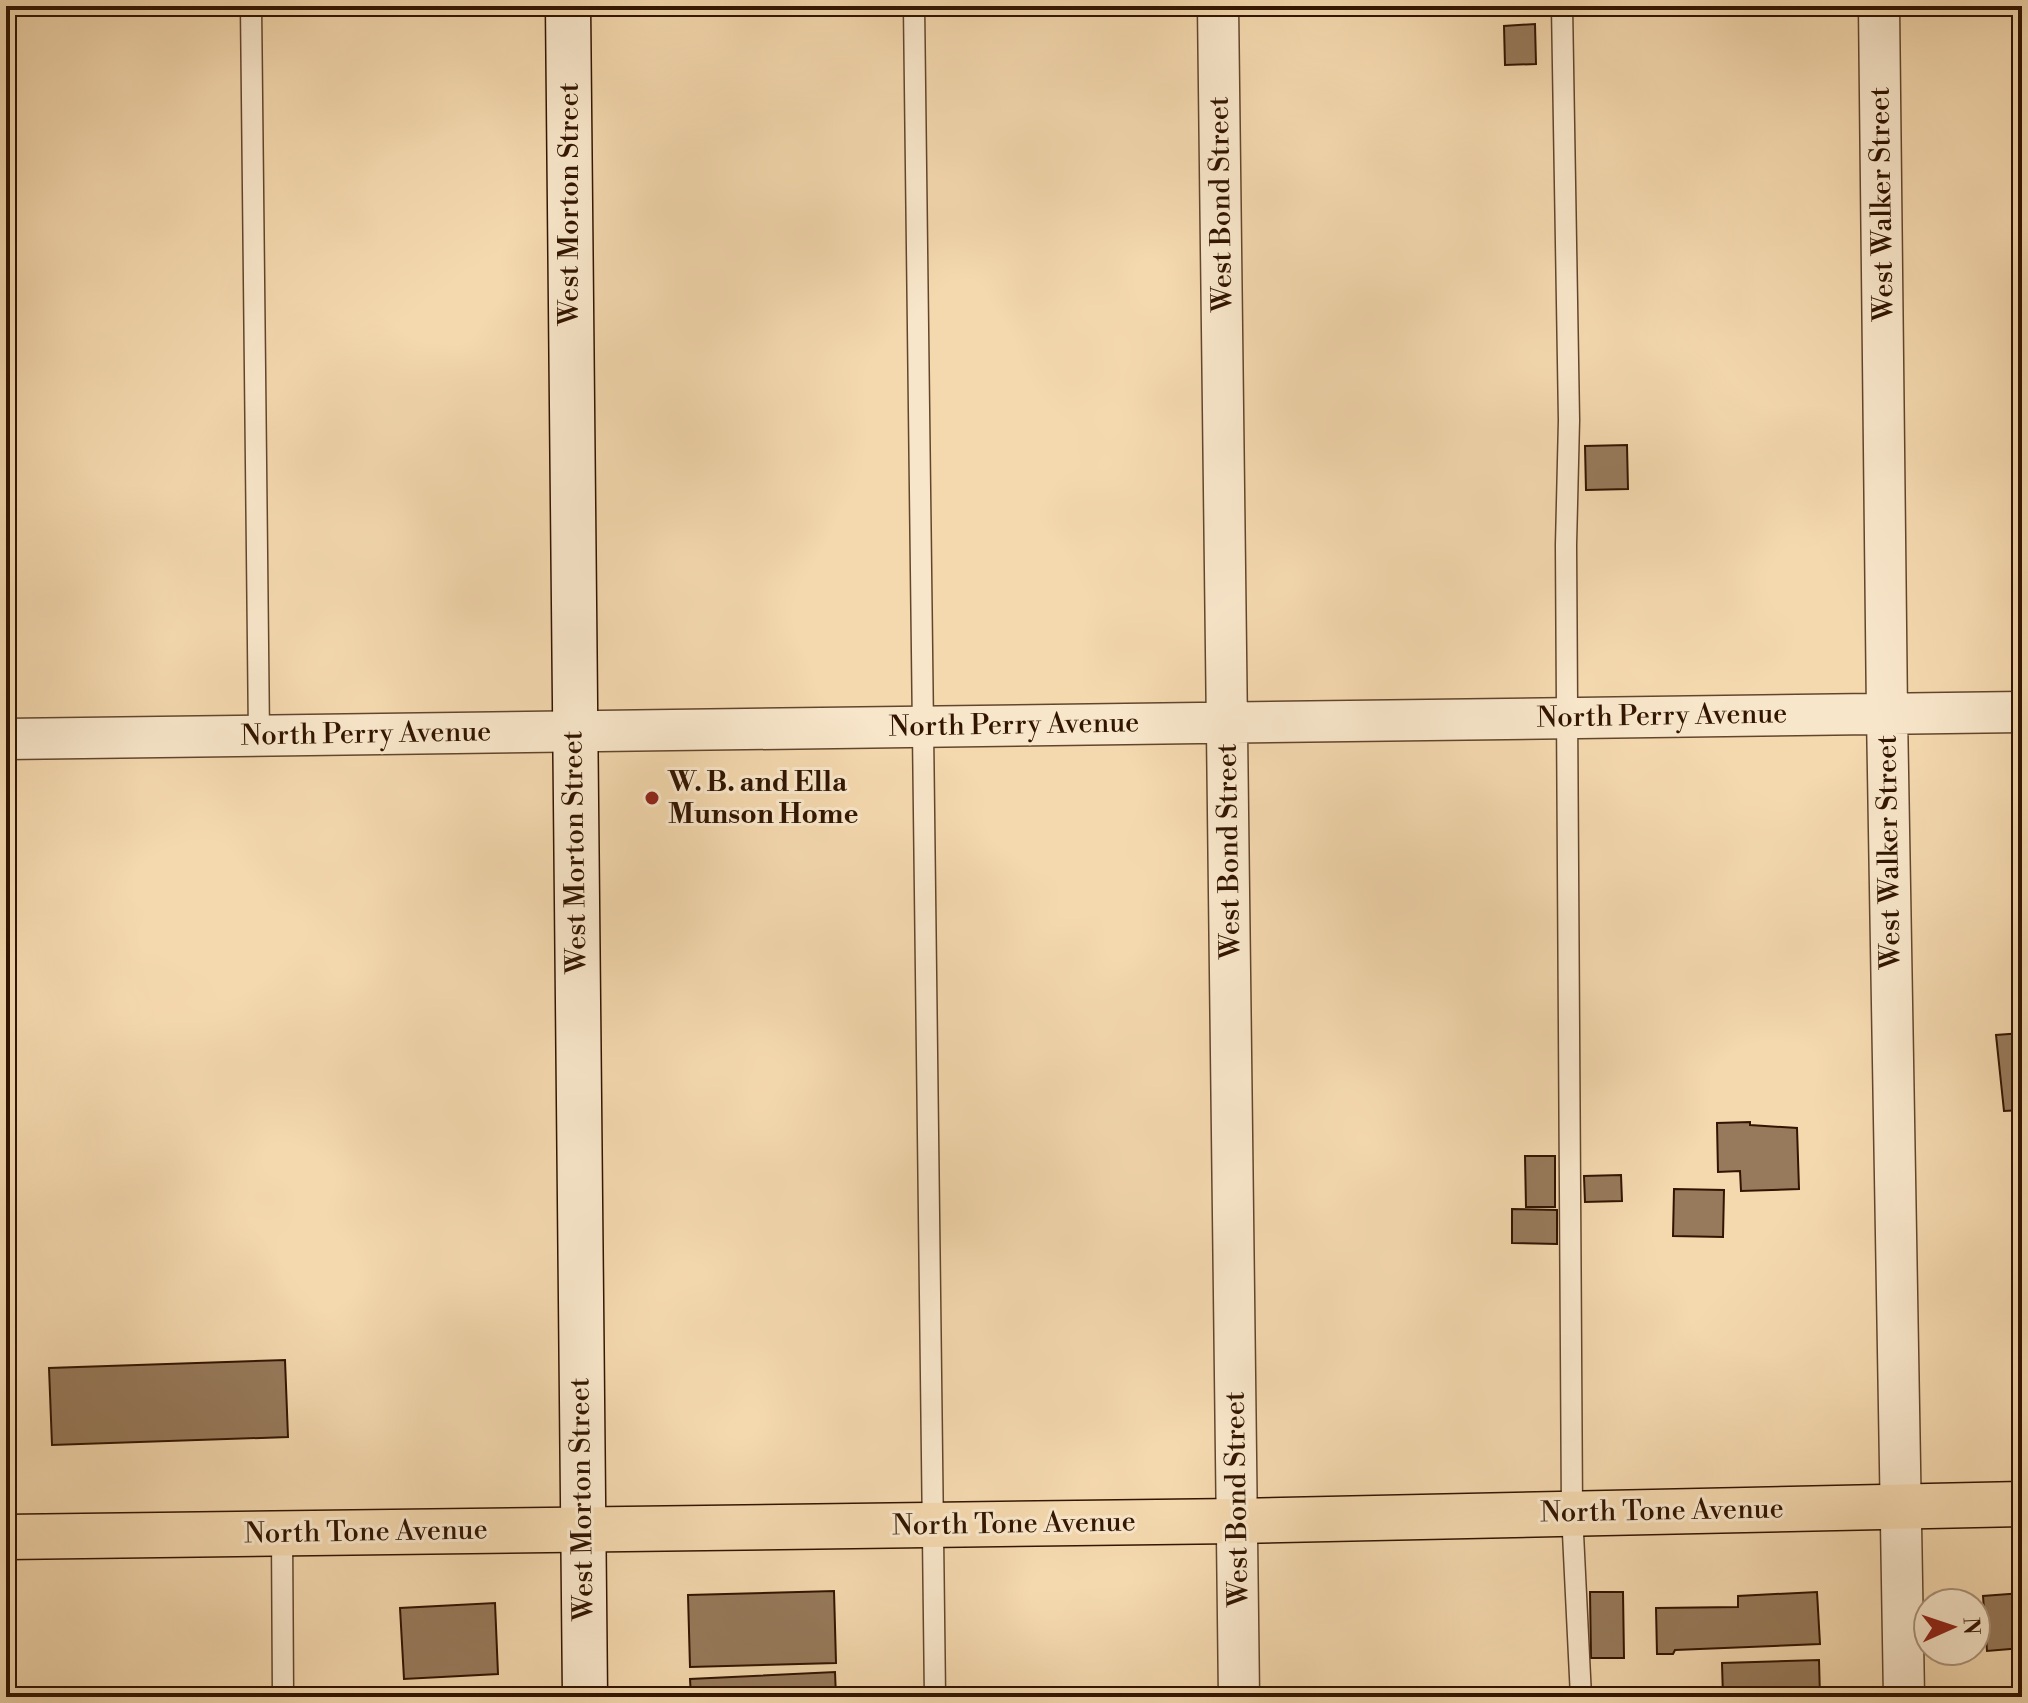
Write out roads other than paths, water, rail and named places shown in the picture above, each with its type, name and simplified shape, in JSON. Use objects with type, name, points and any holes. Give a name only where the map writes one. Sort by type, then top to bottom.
[{"type":"main road","name":"West Morton Street","points":[[568,6],[585,1697]]},
{"type":"main road","name":"North Tone Avenue","points":[[6,1537],[1237,1521],[2022,1504]]},
{"type":"street","name":"West Bond Street","points":[[1218,6],[1239,1697]]},
{"type":"street","name":"West Walker Street","points":[[1879,6],[1887,714],[1904,1697]]},
{"type":"street","name":"North Perry Avenue","points":[[6,739],[2022,712]]},
{"type":"lane","points":[[251,6],[259,736]]},
{"type":"lane","points":[[914,6],[935,1697]]},
{"type":"lane","points":[[1562,6],[1569,420],[1567,718],[1572,1513],[1581,1697]]},
{"type":"lane","points":[[282,1533],[283,1697]]},
{"type":"place","name":"W. B. and Ella Munson Home","points":[[652,798]]}]
